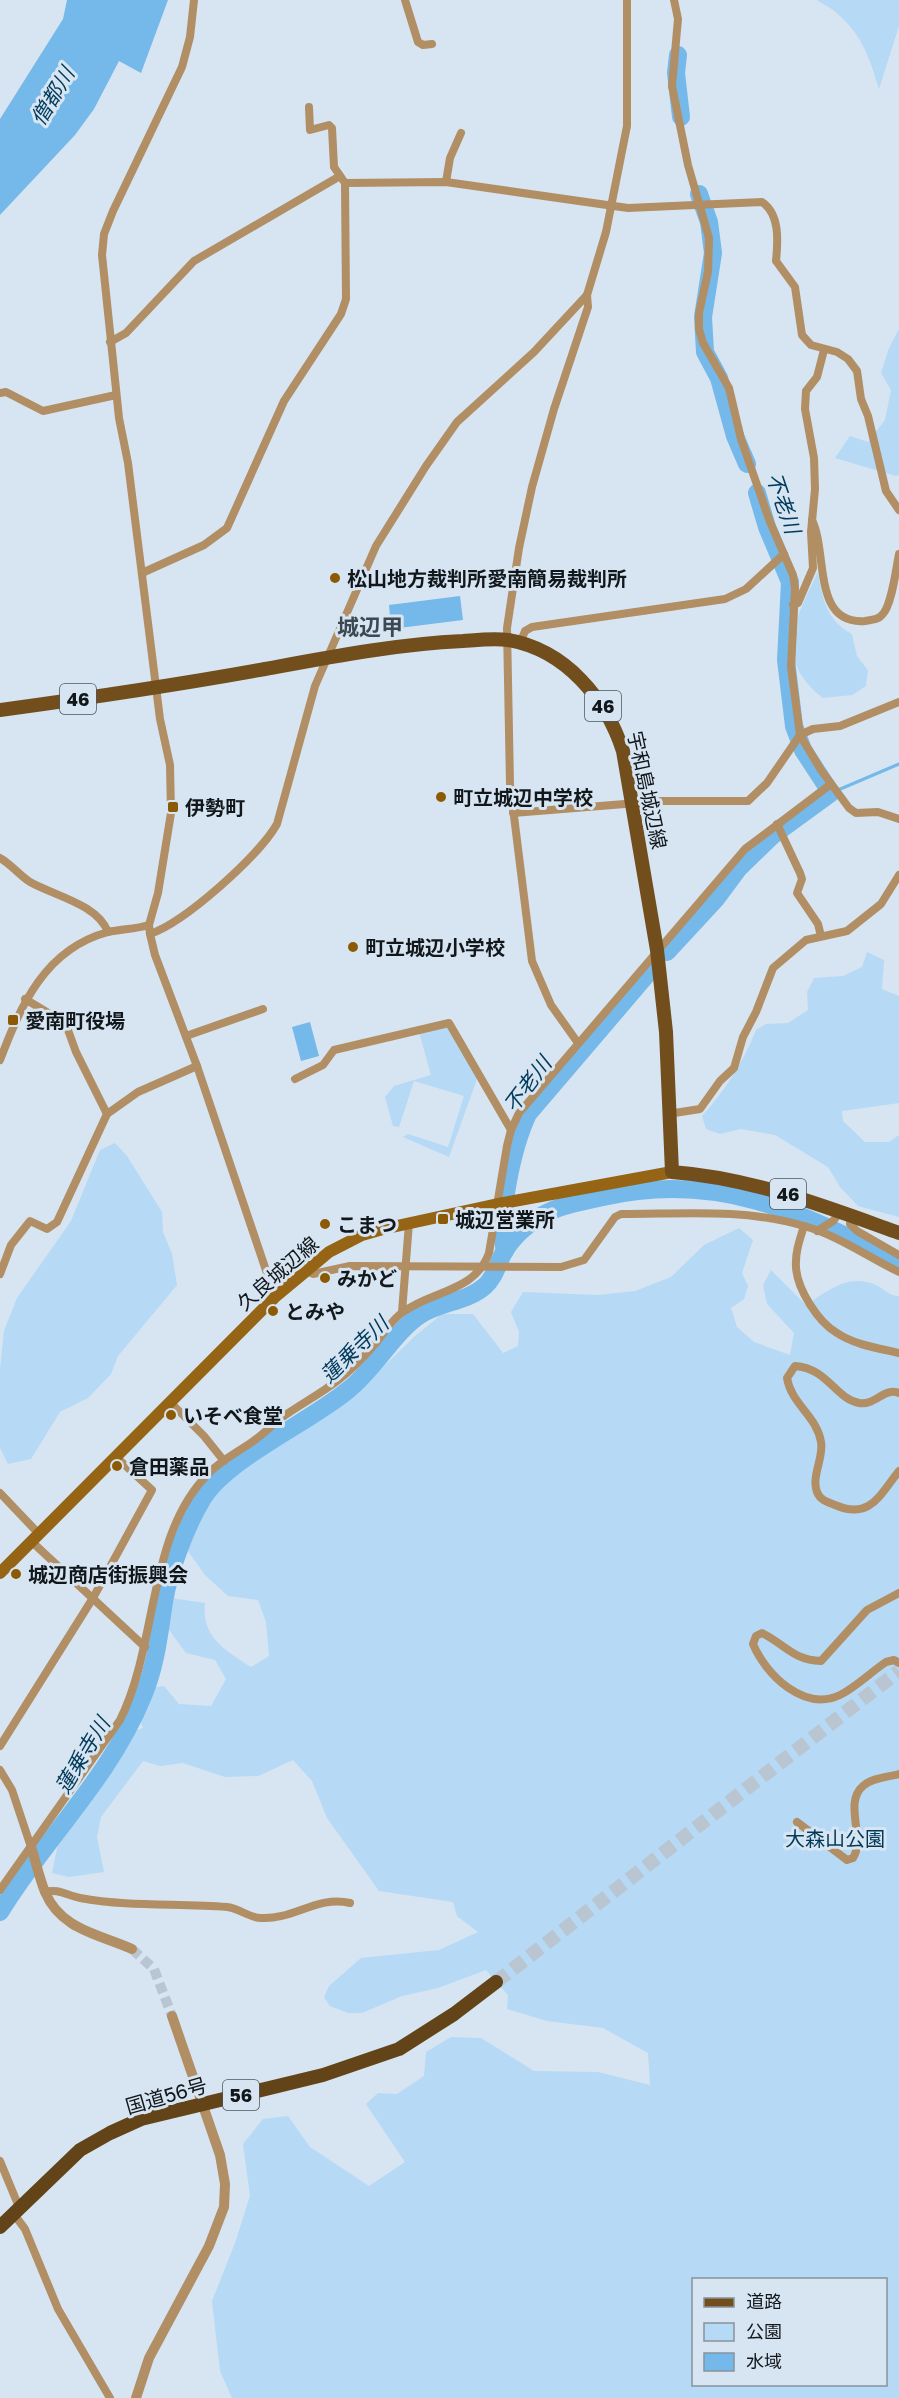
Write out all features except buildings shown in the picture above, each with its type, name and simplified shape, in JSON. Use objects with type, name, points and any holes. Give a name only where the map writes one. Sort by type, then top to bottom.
[{"type":"highway","name":"国道56号","points":[[0,2227],[80,2150],[100,2139],[141,2119],[323,2075],[399,2049],[454,2014],[496,1982]]},
{"type":"main road","name":"宇和島城辺線","points":[[0,710],[156,689],[326,658],[429,643],[513,642],[560,662],[578,675],[600,700],[614,724],[623,751],[634,803],[657,950],[666,1032],[672,1172]]},
{"type":"main road","name":"久良城辺線","points":[[0,1573],[275,1297],[329,1252],[362,1235],[409,1223],[672,1172]]},
{"type":"main road","name":"46","points":[[672,1172],[742,1181],[899,1233]]},
{"type":"street","points":[[194,0],[190,37],[182,67],[113,211],[105,234],[102,255],[116,395],[128,463],[156,689],[170,765],[171,805],[150,930],[155,955],[197,1066],[275,1297]]},
{"type":"street","points":[[405,0],[418,42],[423,45],[432,44]]},
{"type":"street","points":[[578,1043],[551,1005],[532,961],[513,813],[513,642],[519,548],[532,488],[554,409],[588,307],[587,295],[611,206],[627,126],[627,0]]},
{"type":"street","points":[[674,0],[678,19],[672,86],[688,165],[709,238],[708,272],[699,313],[699,330],[703,344],[729,387],[741,439],[793,576],[791,668],[800,735],[849,808],[856,813],[878,812],[899,819]]},
{"type":"street","points":[[142,573],[204,545],[227,528],[284,401],[341,315],[346,299],[343,179],[334,167],[332,128],[329,125],[310,130],[308,127],[309,107]]},
{"type":"street","points":[[446,182],[450,158],[461,133]]},
{"type":"street","points":[[110,342],[126,333],[194,261],[343,179],[446,182],[611,206],[701,206],[762,202],[769,206],[775,220],[778,244],[776,261],[795,287],[802,335],[811,345],[842,356],[857,370],[861,399],[868,416],[886,491],[899,510]]},
{"type":"street","points":[[0,1060],[25,999],[49,968],[70,951],[108,932],[150,930],[176,922],[223,882],[271,836],[277,824],[315,686],[376,546],[457,422],[542,345],[587,295]]},
{"type":"street","points":[[794,605],[798,603],[813,568],[810,532],[815,478],[805,409],[806,391],[816,376],[824,350]]},
{"type":"street","points":[[1,392],[43,411],[116,395]]},
{"type":"street","points":[[812,519],[819,533],[828,599],[839,616],[852,622],[875,620],[883,615],[889,603],[899,554]]},
{"type":"street","points":[[513,642],[532,627],[725,598],[746,589],[784,554]]},
{"type":"street","points":[[513,813],[634,803],[748,801],[767,783],[800,735],[813,729],[840,726],[899,702]]},
{"type":"street","points":[[0,1890],[120,1720],[137,1680],[154,1590],[186,1502],[208,1473],[266,1433],[284,1416],[338,1380],[365,1356],[402,1312],[456,1288],[475,1277],[485,1266],[511,1130],[533,1094],[745,849],[831,784]]},
{"type":"street","points":[[777,824],[802,879],[797,893],[818,924],[821,936]]},
{"type":"street","points":[[0,858],[28,880],[92,912],[104,921],[108,932]]},
{"type":"street","points":[[668,1114],[699,1109],[720,1081],[734,1068],[743,1037],[773,968],[806,940],[847,931],[881,904],[899,875]]},
{"type":"street","points":[[25,999],[60,1020],[68,1030],[76,1052],[107,1114]]},
{"type":"street","points":[[186,1036],[263,1009]]},
{"type":"street","points":[[295,1079],[323,1065],[334,1050],[449,1023],[511,1130]]},
{"type":"street","points":[[1,1269],[10,1245],[30,1221],[47,1229],[57,1222],[107,1114],[138,1092],[197,1066]]},
{"type":"street","points":[[305,1270],[313,1274],[350,1266],[561,1267],[578,1264],[584,1260],[615,1217],[621,1214],[747,1214],[818,1231],[899,1272]]},
{"type":"street","points":[[818,1231],[845,1214],[857,1231],[899,1255]]},
{"type":"street","points":[[402,1312],[409,1223]]},
{"type":"street","points":[[804,1226],[796,1252],[796,1269],[800,1284],[820,1319],[836,1333],[854,1342],[899,1353]]},
{"type":"street","points":[[899,1393],[885,1393],[868,1402],[859,1403],[839,1392],[825,1376],[805,1366],[795,1366],[787,1378],[789,1391],[815,1424],[822,1443],[816,1490],[822,1500],[846,1510],[858,1511],[869,1507],[899,1471]]},
{"type":"street","points":[[169,1401],[204,1436],[224,1461]]},
{"type":"street","points":[[0,1746],[93,1598],[152,1490],[115,1456]]},
{"type":"street","points":[[0,1493],[35,1537],[144,1647]]},
{"type":"street","points":[[899,1593],[867,1610],[821,1661],[806,1660],[794,1655],[774,1639],[762,1634],[756,1636],[753,1644],[758,1658],[774,1676],[783,1685],[804,1695],[828,1698],[841,1695],[886,1662],[894,1660],[899,1663]]},
{"type":"street","points":[[0,1770],[12,1790],[45,1892],[53,1907],[66,1921],[82,1931],[132,1949]]},
{"type":"street","points":[[796,1822],[847,1860],[853,1858],[859,1849],[855,1806],[857,1794],[870,1782],[899,1774]]},
{"type":"street","points":[[45,1892],[52,1890],[77,1898],[149,1906],[227,1907],[261,1918],[282,1916],[323,1901],[337,1900],[350,1904]]},
{"type":"street","points":[[136,2398],[138,2385],[149,2358],[209,2246],[224,2207],[225,2184],[220,2155],[172,2016]]},
{"type":"street","points":[[0,2161],[16,2210],[58,2309],[110,2398]]},
{"type":"green space","points":[[817,0],[899,0],[899,26],[879,89],[863,45],[851,27],[843,18]]},
{"type":"green space","points":[[899,329],[899,475],[896,476],[835,458],[850,436],[868,442],[885,420],[891,390],[881,373],[889,348]]},
{"type":"green space","points":[[818,572],[821,591],[831,616],[852,634],[857,656],[868,670],[866,686],[852,695],[823,698],[807,683],[798,668],[793,653],[796,622]]},
{"type":"green space","points":[[867,952],[884,960],[882,989],[899,996],[899,1103],[842,1111],[843,1121],[865,1142],[889,1142],[899,1135],[899,1217],[858,1206],[840,1187],[828,1167],[775,1135],[741,1129],[720,1134],[706,1129],[702,1116],[733,1075],[756,1030],[766,1024],[788,1023],[808,1010],[807,992],[814,978],[843,976],[862,967]]},
{"type":"green space","points":[[448,1027],[477,1079],[449,1157],[403,1137],[408,1134],[448,1147],[464,1096],[414,1081],[399,1127],[393,1126],[385,1097],[394,1086],[431,1075],[419,1032]]},
{"type":"green space","points":[[115,1143],[127,1156],[162,1212],[163,1232],[172,1254],[177,1285],[118,1356],[111,1374],[88,1398],[60,1412],[31,1459],[8,1464],[0,1448],[0,1370],[4,1331],[17,1298],[71,1221],[100,1150]]},
{"type":"green space","name":"大森山公園","points":[[739,1228],[753,1240],[742,1273],[748,1286],[744,1299],[731,1308],[737,1327],[754,1342],[790,1355],[794,1333],[767,1304],[763,1285],[771,1270],[806,1305],[838,1286],[855,1281],[874,1284],[892,1295],[899,1296],[899,2398],[232,2398],[220,2371],[212,2301],[235,2243],[250,2196],[243,2144],[263,2119],[288,2116],[310,2147],[369,2186],[405,2162],[366,2104],[378,2093],[397,2094],[424,2076],[426,2052],[451,2037],[481,2038],[534,2071],[598,2072],[650,2085],[648,2053],[603,2028],[547,2021],[507,2009],[508,1995],[486,1970],[438,1988],[402,1996],[362,2013],[348,2013],[330,2006],[324,1997],[329,1986],[361,1958],[439,1950],[478,1932],[457,1916],[453,1902],[379,1891],[327,1818],[312,1781],[293,1760],[258,1776],[225,1777],[183,1763],[160,1766],[143,1761],[101,1817],[97,1837],[104,1872],[69,1877],[52,1873],[59,1839],[77,1807],[127,1734],[143,1728],[139,1718],[151,1688],[164,1686],[179,1704],[211,1706],[226,1679],[215,1660],[186,1653],[166,1626],[171,1598],[205,1603],[205,1615],[211,1634],[232,1655],[251,1667],[269,1656],[266,1622],[258,1600],[228,1596],[205,1575],[187,1550],[211,1494],[247,1461],[283,1435],[353,1396],[415,1336],[442,1314],[473,1314],[503,1353],[518,1346],[519,1332],[511,1312],[523,1292],[598,1295],[635,1291],[671,1277],[704,1245]]},
{"type":"water","name":"僧都川","points":[[67,0],[168,0],[141,73],[119,61],[94,109],[75,135],[0,215],[0,119],[63,19]]},
{"type":"water","points":[[460,596],[463,620],[391,629],[389,605]]},
{"type":"water","points":[[310,1022],[319,1056],[301,1061],[292,1027]]},
{"type":"waterway","name":"不老川","points":[[678,55],[676,73],[681,117]]},
{"type":"waterway","name":"不老川","points":[[699,194],[709,222],[713,253],[703,317],[705,352],[719,378],[735,436],[747,464]]},
{"type":"waterway","name":"不老川","points":[[667,952],[716,899],[739,868],[772,836],[831,793],[803,750],[794,726],[786,660],[790,582],[767,527],[757,493]]},
{"type":"waterway","points":[[831,793],[899,764]]},
{"type":"waterway","name":"不老川","points":[[505,1251],[503,1220],[508,1182],[517,1144],[528,1114],[650,971]]},
{"type":"waterway","name":"蓮乗寺川","points":[[0,1912],[95,1781],[129,1726],[151,1673],[166,1590],[174,1562],[203,1498],[231,1469],[348,1390],[402,1330],[420,1315],[470,1295],[485,1286],[494,1274],[507,1247],[530,1223],[563,1206],[644,1190],[683,1189],[721,1193],[792,1212],[899,1263]]},
{"type":"tunnel","points":[[496,1982],[899,1671]]},
{"type":"tunnel","points":[[132,1949],[154,1969],[172,2016]]},
{"type":"place","name":"松山地方裁判所愛南簡易裁判所","points":[[335,578]]},
{"type":"place","name":"町立城辺中学校","points":[[441,797]]},
{"type":"place","name":"伊勢町","points":[[173,807]]},
{"type":"place","name":"町立城辺小学校","points":[[353,947]]},
{"type":"place","name":"愛南町役場","points":[[13,1020]]},
{"type":"place","name":"城辺営業所","points":[[443,1219]]},
{"type":"place","name":"こまつ","points":[[325,1224]]},
{"type":"place","name":"みかど","points":[[325,1278]]},
{"type":"place","name":"とみや","points":[[273,1311]]},
{"type":"place","name":"いそべ食堂","points":[[171,1415]]},
{"type":"place","name":"倉田薬品","points":[[117,1466]]},
{"type":"place","name":"城辺商店街振興会","points":[[16,1574]]},
{"type":"district","name":"城辺甲","points":[[370,626]]}]
